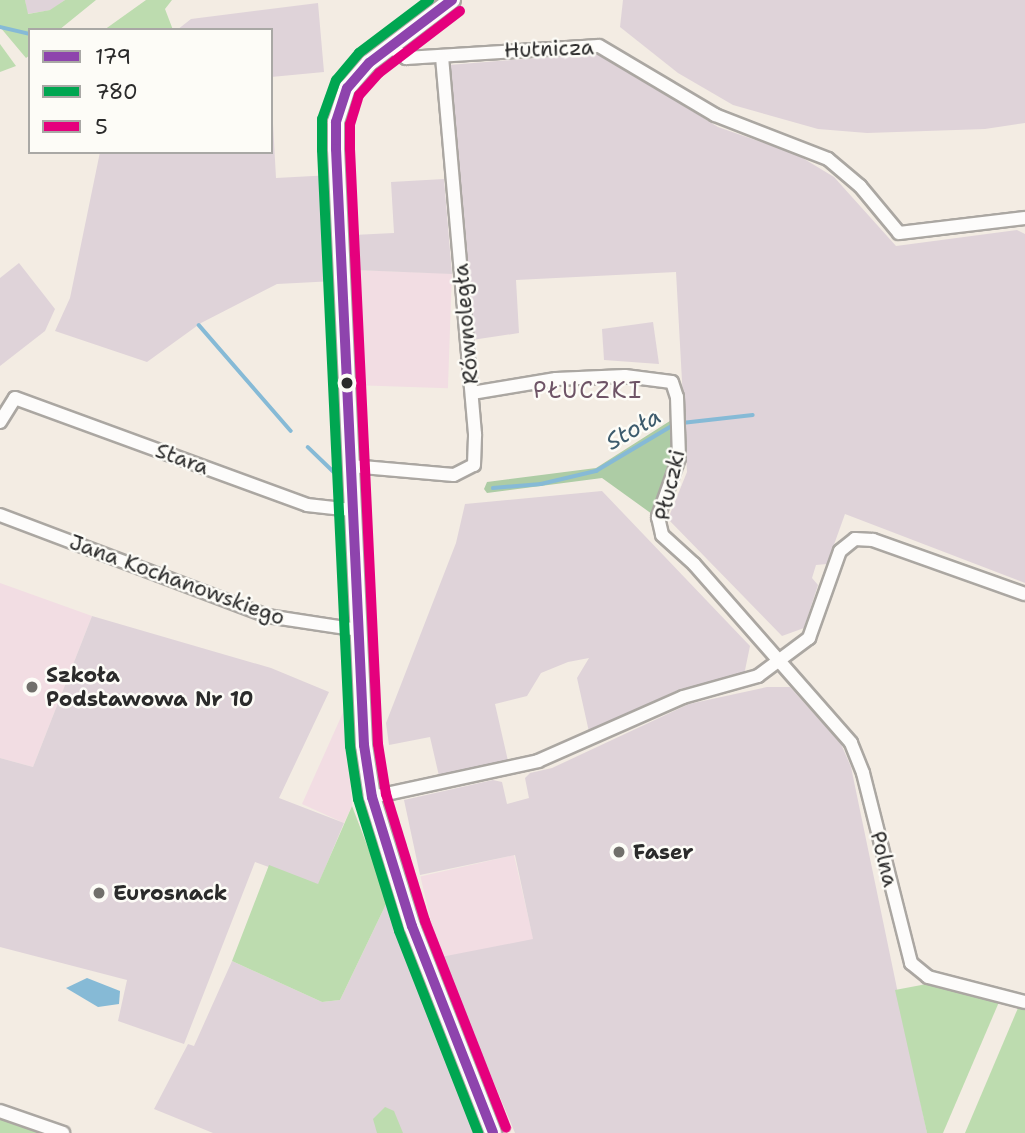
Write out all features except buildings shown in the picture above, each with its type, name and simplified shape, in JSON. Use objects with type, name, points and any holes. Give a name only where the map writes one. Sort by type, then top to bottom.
[{"type":"street","points":[[452,0],[391,47],[347,88],[336,122],[364,746],[372,797],[412,926],[493,1133]]},
{"type":"street","name":"Hutnicza","points":[[391,47],[406,58],[599,46],[732,122],[828,159],[860,186],[899,233],[1025,218]]},
{"type":"street","name":"Równoległa","points":[[351,466],[454,475],[466,472],[476,455],[442,56]]},
{"type":"street","name":"Płuczki","points":[[472,393],[556,379],[663,378],[675,386],[680,458],[658,517],[660,531],[780,661]]},
{"type":"street","name":"Stara","points":[[0,422],[15,398],[307,505],[352,510]]},
{"type":"street","name":"Jana Kochanowskiego","points":[[0,515],[267,615],[335,630],[358,631]]},
{"type":"street","points":[[372,797],[538,761],[683,697],[742,684],[780,661],[809,638],[840,551],[859,538],[1025,594]]},
{"type":"street","name":"Polna","points":[[780,661],[846,736],[859,760],[911,963],[928,977],[1025,1002]]},
{"type":"street","points":[[0,1111],[63,1133]]},
{"type":"shaded area","points":[[25,0],[65,0],[51,10],[27,14]]},
{"type":"shaded area","points":[[623,0],[1025,0],[1025,123],[985,129],[867,133],[818,129],[733,105],[678,73],[620,27]]},
{"type":"shaded area","points":[[318,3],[324,72],[273,77],[273,28],[180,28],[191,19]]},
{"type":"shaded area","points":[[598,53],[718,127],[796,154],[834,177],[896,246],[1017,230],[1025,234],[1025,583],[845,514],[827,564],[816,565],[812,578],[818,585],[804,628],[782,636],[668,519],[687,472],[676,272],[516,280],[519,333],[472,340],[449,65]]},
{"type":"shaded area","points":[[273,123],[276,178],[332,175],[335,281],[277,284],[201,323],[147,362],[55,331],[70,298],[100,154],[273,154]]},
{"type":"shaded area","points":[[444,179],[452,274],[355,270],[353,235],[394,233],[391,182]]},
{"type":"shaded area","points":[[19,263],[55,309],[45,331],[0,366],[0,278]]},
{"type":"shaded area","points":[[355,270],[452,273],[448,388],[351,385]]},
{"type":"shaded area","points":[[653,322],[659,364],[604,360],[602,329]]},
{"type":"shaded area","points":[[602,491],[750,646],[744,675],[680,689],[589,732],[577,678],[589,658],[568,662],[541,673],[527,696],[495,704],[508,761],[439,776],[430,737],[389,745],[386,723],[456,543],[465,504]]},
{"type":"shaded area","name":"Szkoła Podstawowa Nr 10","points":[[0,583],[92,616],[33,767],[0,758]]},
{"type":"shaded area","points":[[92,616],[271,668],[329,692],[279,798],[344,823],[318,885],[255,862],[184,1044],[118,1021],[127,980],[0,947],[0,758],[33,767]]},
{"type":"shaded area","points":[[767,687],[790,687],[841,744],[851,767],[927,1133],[515,1133],[441,957],[533,939],[515,855],[420,875],[404,800],[493,780],[502,782],[507,804],[529,798],[525,778],[530,773],[552,768],[689,704]]},
{"type":"shaded area","points":[[345,708],[352,806],[344,823],[302,804]]},
{"type":"shaded area","points":[[514,855],[534,940],[440,961],[420,877]]},
{"type":"shaded area","points":[[388,900],[480,1133],[213,1133],[154,1109],[188,1044],[194,1046],[232,961],[322,1002],[340,1000]]},
{"type":"green space","points":[[0,0],[25,0],[28,14],[50,10],[65,0],[96,0],[61,28],[28,28],[26,58],[0,27]]},
{"type":"green space","points":[[146,0],[172,0],[165,9],[172,28],[107,28]]},
{"type":"green space","points":[[0,44],[16,66],[0,72]]},
{"type":"green space","points":[[673,419],[675,461],[652,514],[602,478],[487,493],[484,489],[487,482],[596,468]]},
{"type":"green space","points":[[392,801],[410,883],[408,884],[384,813]]},
{"type":"green space","points":[[352,806],[388,900],[340,1000],[322,1002],[232,961],[269,865],[318,884]]},
{"type":"green space","points":[[932,983],[999,1002],[943,1133],[927,1133],[895,990]]},
{"type":"green space","points":[[1018,1008],[1025,1010],[1025,1133],[965,1133]]},
{"type":"green space","points":[[385,1107],[394,1111],[403,1133],[377,1133],[373,1119]]},
{"type":"green space","points":[[0,1116],[49,1133],[0,1133]]},
{"type":"water","points":[[87,978],[120,991],[119,1004],[98,1007],[66,988]]},
{"type":"waterway","name":"Stoła","points":[[0,27],[28,34]]},
{"type":"waterway","name":"Stoła","points":[[199,325],[291,431]]},
{"type":"waterway","name":"Stoła","points":[[682,423],[753,415]]},
{"type":"waterway","name":"Stoła","points":[[493,488],[541,484],[596,471],[675,424]]},
{"type":"waterway","name":"Stoła","points":[[308,447],[337,475]]},
{"type":"transit line","name":"780","points":[[429,0],[359,53],[336,80],[322,119],[322,150],[350,746],[358,799],[399,931],[478,1133]]},
{"type":"transit line","name":"179","points":[[452,0],[369,63],[347,88],[336,122],[336,149],[364,745],[372,797],[412,926],[493,1133]]},
{"type":"transit line","name":"5","points":[[460,11],[379,73],[359,95],[350,124],[350,149],[378,744],[386,794],[425,921],[506,1128]]},
{"type":"place","name":"Szkoła Podstawowa Nr 10","points":[[32,687]]},
{"type":"place","name":"Faser","points":[[619,852]]},
{"type":"place","name":"Eurosnack","points":[[99,893]]},
{"type":"district","name":"PŁUCZKI","points":[[588,390]]}]
